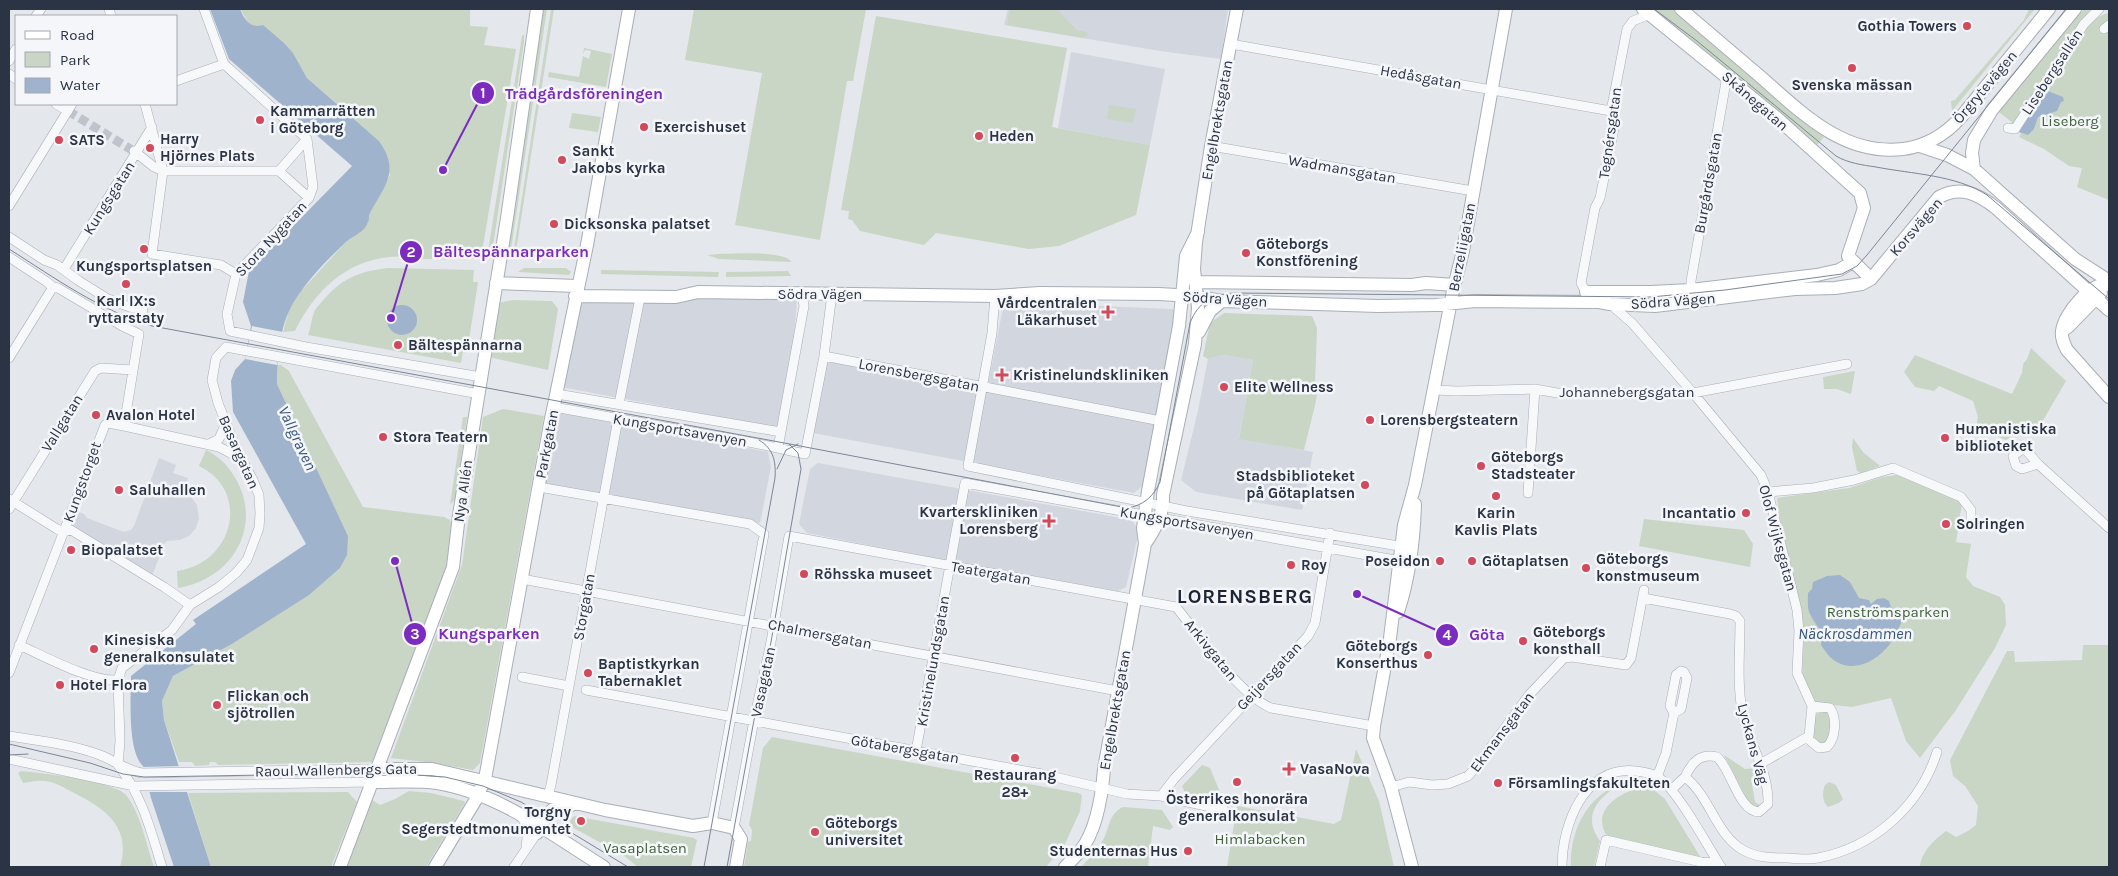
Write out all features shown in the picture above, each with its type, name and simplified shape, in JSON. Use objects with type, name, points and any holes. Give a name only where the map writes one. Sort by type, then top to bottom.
[{"type":"street","points":[[204,9],[224,64],[307,139],[279,172]]},
{"type":"street","name":"Nya Allén","points":[[340,867],[453,567],[459,515],[537,9]]},
{"type":"street","name":"Parkgatan","points":[[435,867],[485,781],[576,291],[587,245],[629,9]]},
{"type":"street","name":"Engelbrektsgatan","points":[[1195,344],[1197,296],[1195,282],[1198,232],[1211,146],[1237,9]]},
{"type":"street","name":"Berzeliigatan","points":[[1412,867],[1391,787],[1373,738],[1374,726],[1390,638],[1404,591],[1403,564],[1406,547],[1414,526],[1416,485],[1506,9]]},
{"type":"street","name":"Skånegatan","points":[[1681,9],[1809,118],[1835,136],[1860,146],[1880,150],[1914,147]]},
{"type":"street","name":"Örgrytevägen","points":[[1914,147],[1942,135],[1956,123],[2049,9]]},
{"type":"street","name":"Örgrytevägen","points":[[1974,169],[1972,152],[1974,140],[1992,110],[2075,9]]},
{"type":"street","name":"Skånegatan","points":[[1646,11],[1727,76],[1847,181],[1862,197],[1863,211],[1848,252],[1848,256],[1853,262]]},
{"type":"street","name":"Tegnérsgatan","points":[[1586,292],[1581,283],[1595,208],[1600,198],[1614,128],[1611,111],[1629,25],[1646,11]]},
{"type":"street","name":"Lisebergsallén","points":[[2008,128],[2014,129],[2084,24],[2095,14]]},
{"type":"street","name":"Hedåsgatan","points":[[1231,44],[1611,111]]},
{"type":"street","points":[[9,62],[15,51]]},
{"type":"street","points":[[178,81],[224,64]]},
{"type":"street","name":"Burgårdsgatan","points":[[1691,290],[1727,76]]},
{"type":"street","points":[[144,105],[163,171],[152,254],[221,265],[236,274]]},
{"type":"street","points":[[9,206],[70,107]]},
{"type":"street","name":"Kungsgatan","points":[[64,269],[134,152],[152,127]]},
{"type":"street","name":"Stora Nygatan","points":[[307,139],[313,187],[309,198],[236,274],[227,314],[230,330],[306,347],[481,377]]},
{"type":"street","name":"Wadmansgatan","points":[[1211,146],[1473,191]]},
{"type":"street","points":[[1914,147],[1947,155],[1974,169],[2075,259],[2105,281],[2104,290],[2093,295],[2070,326],[2062,331],[2063,343],[2067,350],[2109,397]]},
{"type":"street","points":[[134,152],[154,167],[163,171],[279,172],[309,198]]},
{"type":"street","name":"Korsvägen","points":[[1871,279],[1939,197],[1953,191],[1969,192],[1987,201],[2109,310]]},
{"type":"street","name":"Engelbrektsgatan","points":[[1065,867],[1081,849],[1090,833],[1103,788],[1134,598],[1145,544],[1143,528],[1146,501],[1179,326],[1186,256],[1198,232]]},
{"type":"street","points":[[9,237],[44,260],[64,269],[108,299],[143,310]]},
{"type":"street","points":[[9,257],[53,287],[58,288],[139,334],[124,426]]},
{"type":"street","points":[[1853,262],[1871,279]]},
{"type":"street","name":"Södra Vägen","points":[[1586,292],[1691,290],[1817,275],[1840,270],[1853,262]]},
{"type":"street","name":"Södra Vägen","points":[[496,283],[640,298],[676,297],[698,292],[995,296],[1040,292],[1197,296],[1222,301],[1378,306],[1494,301],[1598,302],[1655,306],[1795,289],[1845,287],[1867,283],[1871,279]]},
{"type":"street","name":"Södra Vägen","points":[[1195,282],[1412,285],[1426,283],[1455,285]]},
{"type":"street","points":[[9,358],[53,287]]},
{"type":"street","points":[[778,448],[804,306],[802,294]]},
{"type":"street","points":[[824,356],[832,294]]},
{"type":"street","points":[[982,387],[992,333],[995,296]]},
{"type":"street","points":[[619,404],[640,298]]},
{"type":"street","name":"Engelbrektsgatan","points":[[1145,544],[1155,530],[1164,505],[1163,495],[1195,344],[1204,320],[1213,308],[1222,301]]},
{"type":"street","name":"Olof Wijksgatan","points":[[1610,304],[1632,324],[1761,475],[1768,492],[1797,610],[1799,631],[1797,673],[1812,706],[1810,730],[1807,738]]},
{"type":"street","points":[[1632,324],[1631,311],[1637,305]]},
{"type":"street","name":"Basargatan","points":[[118,680],[122,668],[172,630],[190,605],[219,587],[236,573],[247,560],[252,550],[259,528],[258,495],[253,480],[241,459],[226,423],[212,380],[216,358],[226,347],[478,394]]},
{"type":"street","name":"Kungsportsavenyen","points":[[554,407],[805,454],[824,356]]},
{"type":"street","name":"Lorensbergsgatan","points":[[824,356],[1161,421]]},
{"type":"street","name":"Johannebergsgatan","points":[[1434,390],[1534,389],[1557,393],[1693,394],[1847,364]]},
{"type":"street","name":"Vallgatan","points":[[10,503],[95,371],[101,368],[133,370]]},
{"type":"street","name":"Kungsportsavenyen","points":[[982,387],[968,466],[1146,501],[1186,511],[1330,533],[1406,547]]},
{"type":"street","points":[[1528,493],[1534,389]]},
{"type":"street","name":"Kungsportsavenyen","points":[[557,394],[781,432]]},
{"type":"street","name":"Storgatan","points":[[548,796],[618,418]]},
{"type":"street","name":"Kungstorget","points":[[64,532],[102,430],[108,423],[227,449],[241,459]]},
{"type":"street","points":[[208,444],[219,439],[226,423]]},
{"type":"street","points":[[2038,464],[2109,528]]},
{"type":"street","points":[[1768,492],[1813,488],[1854,480],[1893,468],[1961,497],[1971,510],[1971,519]]},
{"type":"street","name":"Kungsportsavenyen","points":[[965,483],[1145,516],[1171,518],[1403,564]]},
{"type":"street","name":"Kristinelundsgatan","points":[[916,751],[965,483]]},
{"type":"street","points":[[539,487],[603,499]]},
{"type":"street","name":"Vasagatan","points":[[603,499],[750,524],[764,534],[712,823]]},
{"type":"street","points":[[9,672],[64,532],[10,503]]},
{"type":"street","name":"Kungstorget","points":[[64,532],[70,530],[190,605]]},
{"type":"street","name":"Geijersgatan","points":[[1161,796],[1174,779],[1308,636],[1314,623],[1330,533]]},
{"type":"street","name":"Vasagatan","points":[[734,828],[774,626],[789,536]]},
{"type":"street","name":"Teatergatan","points":[[789,536],[1134,598]]},
{"type":"street","name":"Chalmersgatan","points":[[522,579],[1118,691]]},
{"type":"street","name":"Lyckans Väg","points":[[1572,657],[1626,665],[1631,658],[1643,594],[1730,614],[1738,618],[1740,622],[1740,691],[1742,711],[1762,764],[1768,802],[1765,809],[1759,812],[1751,810],[1744,804],[1718,757],[1700,757],[1685,777]]},
{"type":"street","name":"Arkivgatan","points":[[1134,598],[1176,606],[1240,686],[1251,696],[1271,708],[1374,726]]},
{"type":"street","points":[[19,645],[92,676],[118,680],[120,731],[118,765],[132,783],[162,867]]},
{"type":"street","name":"Ekmansgatan","points":[[1391,787],[1409,782],[1432,785],[1448,784],[1468,776],[1544,677],[1562,659],[1572,657]]},
{"type":"street","points":[[522,677],[569,686]]},
{"type":"street","name":"Götabergsgatan","points":[[586,690],[1042,774],[1127,794],[1161,796],[1224,810]]},
{"type":"street","points":[[1762,764],[1807,738],[1819,748],[1827,747],[1832,741],[1834,714],[1830,708],[1812,706]]},
{"type":"street","points":[[1657,776],[1664,764],[1674,713]]},
{"type":"street","points":[[9,736],[77,748],[100,755],[144,779],[187,779]]},
{"type":"street","points":[[1672,790],[1685,777],[1697,788],[1732,842],[1743,850],[1760,856],[1815,858],[1847,849],[1886,827],[1917,795],[1932,769],[1938,752]]},
{"type":"street","points":[[9,760],[132,783],[144,779],[187,779]]},
{"type":"street","name":"Raoul Wallenbergs Gata","points":[[187,779],[376,769],[432,769],[485,781]]},
{"type":"street","points":[[1562,867],[1562,849],[1569,822],[1581,799],[1595,783],[1621,771],[1644,772],[1657,776],[1672,790],[1719,865]]},
{"type":"street","name":"Raoul Wallenbergs Gata","points":[[187,779],[413,781],[438,784],[478,794]]},
{"type":"street","points":[[485,781],[605,810],[693,826],[712,823],[734,828],[741,839],[736,867]]},
{"type":"street","points":[[478,794],[521,816],[539,830],[604,867]]},
{"type":"street","points":[[514,867],[550,812],[559,805],[605,810]]},
{"type":"street","points":[[521,816],[528,828],[526,849]]},
{"type":"street","points":[[1600,867],[1606,840],[1719,865]]},
{"type":"shaded area","points":[[1008,9],[1228,9],[1221,59],[1160,51],[1004,25]]},
{"type":"shaded area","points":[[1071,52],[1165,69],[1150,145],[1058,128]]},
{"type":"shaded area","points":[[578,298],[797,298],[792,364],[779,428],[561,387]]},
{"type":"shaded area","points":[[1004,302],[1172,309],[1177,313],[1146,483],[1134,493],[813,433],[825,361],[987,390]]},
{"type":"shaded area","points":[[1223,355],[1253,360],[1239,438],[1313,452],[1302,510],[1196,492],[1181,480],[1208,359]]},
{"type":"shaded area","points":[[556,413],[570,413],[768,452],[771,467],[760,523],[543,485]]},
{"type":"shaded area","points":[[159,458],[176,465],[173,473],[188,478],[183,492],[191,497],[197,505],[199,519],[196,528],[189,536],[180,540],[167,541],[164,544],[151,579],[71,530],[64,532],[79,512],[87,518],[124,532],[131,530]]},
{"type":"shaded area","points":[[818,463],[1132,520],[1139,531],[1126,587],[1118,591],[807,533],[799,524],[810,469]]},
{"type":"green space","points":[[240,9],[470,9],[470,26],[488,27],[484,45],[516,49],[482,252],[478,259],[395,257],[374,260],[359,265],[345,272],[322,292],[295,331],[283,332],[289,310],[300,292],[346,242],[359,233],[390,175],[379,141],[307,78],[293,53],[249,24]]},
{"type":"green space","points":[[543,9],[547,9],[510,256],[506,257]]},
{"type":"green space","points":[[551,9],[554,9],[516,251],[514,249]]},
{"type":"green space","points":[[694,9],[866,9],[853,81],[847,81],[820,240],[735,225],[762,73],[685,60]]},
{"type":"green space","points":[[1010,9],[1057,9],[1078,31],[1085,31],[1088,35],[1084,38],[1007,25]]},
{"type":"green space","points":[[1651,9],[1674,9],[1824,137],[1817,145],[1706,52]]},
{"type":"green space","points":[[2029,9],[2035,9],[1952,111],[1951,101],[1955,100],[2024,20]]},
{"type":"green space","points":[[2084,9],[2091,9],[2064,45],[2014,124],[1999,112],[2039,59]]},
{"type":"green space","name":"Liseberg","points":[[2109,13],[2109,200],[2077,187],[2082,168],[2069,166],[2044,149],[2019,137],[2021,133],[2019,132],[2047,86],[2049,87],[2059,71],[2058,67],[2080,35],[2094,21]]},
{"type":"green space","name":"Heden","points":[[876,16],[1067,48],[1052,127],[1150,145],[1136,215],[1059,246],[1029,249],[936,233],[924,245],[860,231],[852,220],[848,219],[849,211],[841,210]]},
{"type":"green space","points":[[524,34],[491,259],[487,258],[522,36]]},
{"type":"green space","points":[[584,48],[612,54],[606,87],[548,77],[549,72],[579,77],[583,56],[589,59],[591,51],[585,50],[583,54]]},
{"type":"green space","points":[[1109,105],[1136,109],[1133,123],[1107,119]]},
{"type":"green space","points":[[572,113],[601,117],[598,132],[569,128]]},
{"type":"green space","points":[[769,254],[787,258],[792,262],[719,259],[707,255]]},
{"type":"green space","points":[[389,268],[474,270],[473,282],[478,282],[467,353],[463,352],[461,363],[308,335],[314,312],[340,284],[363,273]]},
{"type":"green space","points":[[524,268],[566,268],[571,272],[569,275],[518,272]]},
{"type":"green space","points":[[601,270],[719,272],[718,277],[601,274]]},
{"type":"green space","points":[[788,271],[791,276],[726,277],[726,272]]},
{"type":"green space","points":[[513,300],[552,301],[558,309],[548,370],[489,357],[498,303]]},
{"type":"green space","points":[[1224,313],[1312,316],[1317,328],[1315,386],[1318,386],[1304,450],[1239,439],[1253,360],[1223,355],[1208,359],[1203,356],[1210,323]]},
{"type":"green space","points":[[2031,348],[2066,381],[2038,429],[2016,433],[2006,440],[1976,427],[1978,417],[1973,401],[1939,386],[1934,391],[1915,387],[1904,372],[1915,355],[2012,394]]},
{"type":"green space","points":[[277,365],[281,365],[289,371],[363,507],[444,517],[450,520],[452,527],[444,580],[379,762],[218,765],[215,762],[210,762],[209,765],[195,766],[192,762],[179,762],[164,720],[162,701],[173,676],[232,644],[308,595],[340,568],[348,536],[277,384]]},
{"type":"green space","points":[[1855,371],[1851,394],[1837,389],[1824,389],[1823,377]]},
{"type":"green space","points":[[503,409],[544,416],[480,763],[473,770],[391,758],[462,565],[483,417]]},
{"type":"green space","points":[[463,417],[467,417],[455,499],[450,505]]},
{"type":"green space","points":[[1853,438],[1863,452],[1880,466],[1861,473],[1857,471],[1852,447]]},
{"type":"green space","points":[[206,450],[222,461],[228,468],[243,495],[246,513],[244,531],[238,547],[228,562],[214,574],[197,583],[178,588],[177,571],[196,565],[212,555],[223,541],[229,525],[230,508],[226,492],[215,477],[199,466]]},
{"type":"green space","name":"Renströmsparken","points":[[1897,475],[1958,499],[1962,503],[1956,542],[1971,544],[1966,577],[1973,586],[2000,597],[2005,605],[2006,625],[1995,648],[1956,710],[1920,758],[1906,741],[1891,698],[1852,707],[1814,703],[1802,677],[1804,630],[1781,528],[1777,498],[1849,488],[1882,477]]},
{"type":"green space","points":[[1644,519],[1744,530],[1753,544],[1750,567],[1639,546]]},
{"type":"green space","points":[[2083,645],[2109,645],[2109,867],[1920,867],[1926,851],[1946,831],[1956,837],[1976,825],[1978,806],[1965,786],[1953,776],[1950,760],[2007,651],[2014,651],[2015,662],[2082,660]]},
{"type":"green space","points":[[1820,711],[1826,711],[1831,715],[1829,738],[1825,744],[1821,745],[1813,738],[1815,716]]},
{"type":"green space","points":[[772,737],[1078,793],[1082,795],[1080,811],[1064,846],[1046,867],[744,867],[748,842],[751,841],[752,830],[749,825],[763,748]]},
{"type":"green space","name":"Himlabacken","points":[[1356,749],[1379,801],[1394,867],[1227,867],[1237,806],[1334,824],[1341,820]]},
{"type":"green space","points":[[1724,755],[1745,769],[1757,768],[1757,771],[1751,778],[1755,802],[1761,806],[1756,808],[1749,803]]},
{"type":"green space","points":[[1202,765],[1210,768],[1220,792],[1221,797],[1214,801],[1186,795],[1182,786]]},
{"type":"green space","points":[[21,771],[93,782],[119,790],[126,795],[136,811],[154,867],[120,867],[123,854],[120,832],[108,815],[89,801],[55,783],[34,781],[23,783],[18,773]]},
{"type":"green space","points":[[1829,782],[1836,785],[1843,799],[1839,803],[1828,807],[1823,794],[1825,785]]},
{"type":"green space","points":[[1623,783],[1600,800],[1595,807],[1592,823],[1600,841],[1594,867],[1571,867],[1573,840],[1583,816],[1600,796],[1611,788]]},
{"type":"green space","points":[[1643,787],[1655,791],[1665,799],[1701,858],[1607,836],[1602,818],[1605,810],[1625,793]]},
{"type":"green space","points":[[409,791],[431,793],[464,801],[465,803],[426,867],[347,867],[372,800],[380,805]]},
{"type":"green space","points":[[348,792],[357,802],[331,867],[211,867],[188,793]]},
{"type":"green space","points":[[1123,807],[1162,810],[1173,827],[1170,830],[1153,826],[1148,867],[1081,867],[1103,840],[1115,812]]},
{"type":"green space","name":"Vasaplatsen","points":[[574,816],[694,838],[697,840],[691,867],[638,867],[623,855],[570,826],[568,823]]},
{"type":"water","name":"Vallgraven","points":[[210,9],[240,9],[248,22],[254,26],[263,25],[284,43],[293,53],[307,78],[379,141],[386,152],[389,170],[385,187],[369,215],[369,221],[362,231],[346,242],[322,265],[295,300],[283,327],[278,356],[277,384],[348,536],[347,555],[340,568],[309,595],[232,644],[173,676],[162,701],[164,720],[211,867],[174,867],[151,798],[143,766],[134,749],[131,723],[131,676],[196,624],[193,620],[306,544],[233,412],[231,381],[235,370],[245,359],[251,326],[243,302],[249,271],[352,166],[229,59]]},
{"type":"water","points":[[2047,86],[2050,88],[2048,91],[2063,97],[2064,101],[2061,102],[2057,111],[2038,117],[2034,129],[2028,135],[2019,132]]},
{"type":"water","points":[[402,305],[413,309],[417,320],[413,331],[402,335],[391,331],[387,320],[391,309]]},
{"type":"water","name":"Näckrosdammen","points":[[1840,575],[1850,582],[1859,598],[1869,600],[1871,604],[1877,599],[1884,598],[1903,617],[1901,625],[1884,651],[1870,661],[1855,666],[1846,666],[1830,657],[1821,645],[1820,631],[1808,609],[1808,593],[1812,589],[1813,582],[1827,576]]},
{"type":"pier","points":[[252,326],[283,332],[277,365],[245,359]]},
{"type":"pier","points":[[182,766],[191,792],[149,792],[141,767]]},
{"type":"tunnel","points":[[68,111],[132,150]]},
{"type":"tram line","points":[[1654,9],[1697,41],[1836,156],[1855,163],[1948,179],[1975,188],[1987,195],[2109,299]]},
{"type":"tram line","points":[[9,249],[60,282],[96,302],[152,326],[1127,508],[1147,500],[1155,492],[1160,482],[1190,323],[1197,310],[1207,300],[1220,295],[1235,293],[1651,297],[1725,290],[1842,274],[1857,266],[1867,255],[2066,9]]},
{"type":"tram line","points":[[704,867],[775,478],[773,456],[768,447],[759,440]]},
{"type":"tram line","points":[[727,867],[754,720],[771,642],[801,469],[798,453],[789,444]]},
{"type":"tram line","points":[[777,469],[786,450],[798,444]]},
{"type":"tram line","points":[[9,744],[90,763],[123,774],[144,777],[389,773],[445,777],[483,786],[521,802],[628,867]]},
{"type":"tram line","points":[[9,755],[28,754]]},
{"type":"place","name":"Gothia Towers","points":[[1967,26]]},
{"type":"place","name":"Svenska mässan","points":[[1852,68]]},
{"type":"place","name":"Kammarrätten i Göteborg","points":[[260,120]]},
{"type":"place","name":"Exercishuset","points":[[644,127]]},
{"type":"place","name":"Heden","points":[[979,136]]},
{"type":"place","name":"SATS","points":[[59,140]]},
{"type":"place","name":"Harry Hjörnes Plats","points":[[150,148]]},
{"type":"place","name":"Sankt Jakobs kyrka","points":[[562,160]]},
{"type":"place","name":"Trädgårdsföreningen","points":[[443,170]]},
{"type":"place","name":"Dicksonska palatset","points":[[554,224]]},
{"type":"place","name":"Kungsportsplatsen","points":[[144,249]]},
{"type":"place","name":"Göteborgs Konstförening","points":[[1246,253]]},
{"type":"place","name":"Karl IX:s ryttarstaty","points":[[126,284]]},
{"type":"place","name":"Vårdcentralen Läkarhuset","points":[[1108,312]]},
{"type":"place","name":"Bältespännarparken","points":[[391,318]]},
{"type":"place","name":"Bältespännarna","points":[[398,345]]},
{"type":"place","name":"Kristinelundskliniken","points":[[1002,375]]},
{"type":"place","name":"Elite Wellness","points":[[1224,387]]},
{"type":"place","name":"Avalon Hotel","points":[[96,415]]},
{"type":"place","name":"Lorensbergsteatern","points":[[1370,420]]},
{"type":"place","name":"Stora Teatern","points":[[383,437]]},
{"type":"place","name":"Humanistiska biblioteket","points":[[1945,438]]},
{"type":"place","name":"Göteborgs Stadsteater","points":[[1481,466]]},
{"type":"place","name":"Stadsbiblioteket på Götaplatsen","points":[[1365,485]]},
{"type":"place","name":"Saluhallen","points":[[119,490]]},
{"type":"place","name":"Karin Kavlis Plats","points":[[1496,496]]},
{"type":"place","name":"Incantatio","points":[[1746,513]]},
{"type":"place","name":"Kvarterskliniken Lorensberg","points":[[1049,521]]},
{"type":"place","name":"Solringen","points":[[1946,524]]},
{"type":"place","name":"Biopalatset","points":[[71,550]]},
{"type":"place","name":"Kungsparken","points":[[395,561]]},
{"type":"place","name":"Poseidon","points":[[1440,561]]},
{"type":"place","name":"Götaplatsen","points":[[1472,561]]},
{"type":"place","name":"Roy","points":[[1291,565]]},
{"type":"place","name":"Göteborgs konstmuseum","points":[[1586,568]]},
{"type":"place","name":"Röhsska museet","points":[[804,574]]},
{"type":"place","name":"Göta","points":[[1357,594]]},
{"type":"place","name":"Göteborgs konsthall","points":[[1523,641]]},
{"type":"place","name":"Kinesiska generalkonsulatet","points":[[94,649]]},
{"type":"place","name":"Göteborgs Konserthus","points":[[1428,655]]},
{"type":"place","name":"Baptistkyrkan Tabernaklet","points":[[588,673]]},
{"type":"place","name":"Hotel Flora","points":[[60,685]]},
{"type":"place","name":"Flickan och sjötrollen","points":[[217,705]]},
{"type":"place","name":"Restaurang 28+","points":[[1015,758]]},
{"type":"place","name":"VasaNova","points":[[1289,769]]},
{"type":"place","name":"Österrikes honorära generalkonsulat","points":[[1237,782]]},
{"type":"place","name":"Församlingsfakulteten","points":[[1498,783]]},
{"type":"place","name":"Torgny Segerstedtmonumentet","points":[[581,821]]},
{"type":"place","name":"Göteborgs universitet","points":[[815,832]]},
{"type":"place","name":"Studenternas Hus","points":[[1188,851]]},
{"type":"district","name":"LORENSBERG","points":[[1245,596]]}]
